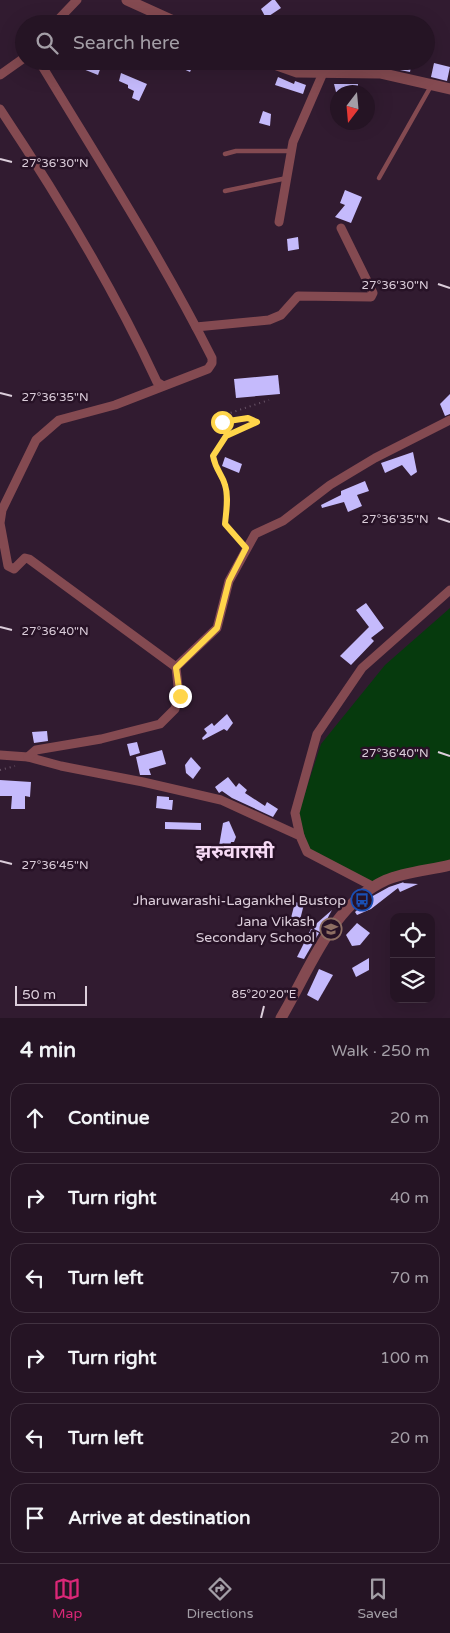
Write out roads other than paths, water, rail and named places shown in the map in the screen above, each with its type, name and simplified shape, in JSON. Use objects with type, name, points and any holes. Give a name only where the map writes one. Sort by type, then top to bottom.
[{"type":"street","points":[[63,15],[77,0]]},
{"type":"street","points":[[127,0],[160,15]]},
{"type":"street","points":[[0,75],[15,64]]},
{"type":"street","points":[[28,757],[36,750],[101,739],[160,724],[175,709],[180,696],[176,668],[28,559],[25,558],[14,569],[10,569],[0,523],[2,510],[36,440],[59,420],[115,405],[162,385],[208,369],[212,363],[212,358],[196,327],[113,178],[45,70]]},
{"type":"street","points":[[291,70],[323,73],[380,73],[450,89]]},
{"type":"street","points":[[279,222],[293,142],[323,73]]},
{"type":"street","points":[[0,109],[68,214],[136,338],[157,382],[162,385]]},
{"type":"street","points":[[196,327],[269,320],[282,315],[298,296],[371,297],[373,293],[341,228]]},
{"type":"street","points":[[176,668],[217,628],[229,581],[255,534],[283,521],[349,473],[450,420]]},
{"type":"street","points":[[374,887],[307,852],[300,836],[295,813],[317,734],[362,668],[450,590]]},
{"type":"street","points":[[0,748],[4,756],[28,757],[61,766],[221,800],[300,836]]},
{"type":"street","points":[[280,1018],[331,929],[346,908],[374,887],[387,880],[450,865]]},
{"type":"lane","points":[[379,178],[432,85]]},
{"type":"lane","points":[[225,154],[249,150],[292,151]]},
{"type":"lane","points":[[225,191],[288,178]]},
{"type":"place","name":"Jharuwarashi-Lagankhel Bustop","points":[[362,900]]},
{"type":"place","name":"Jana Vikash Secondary School","points":[[331,929]]},
{"type":"district","name":"झरुवारासी","points":[[235,852]]}]
